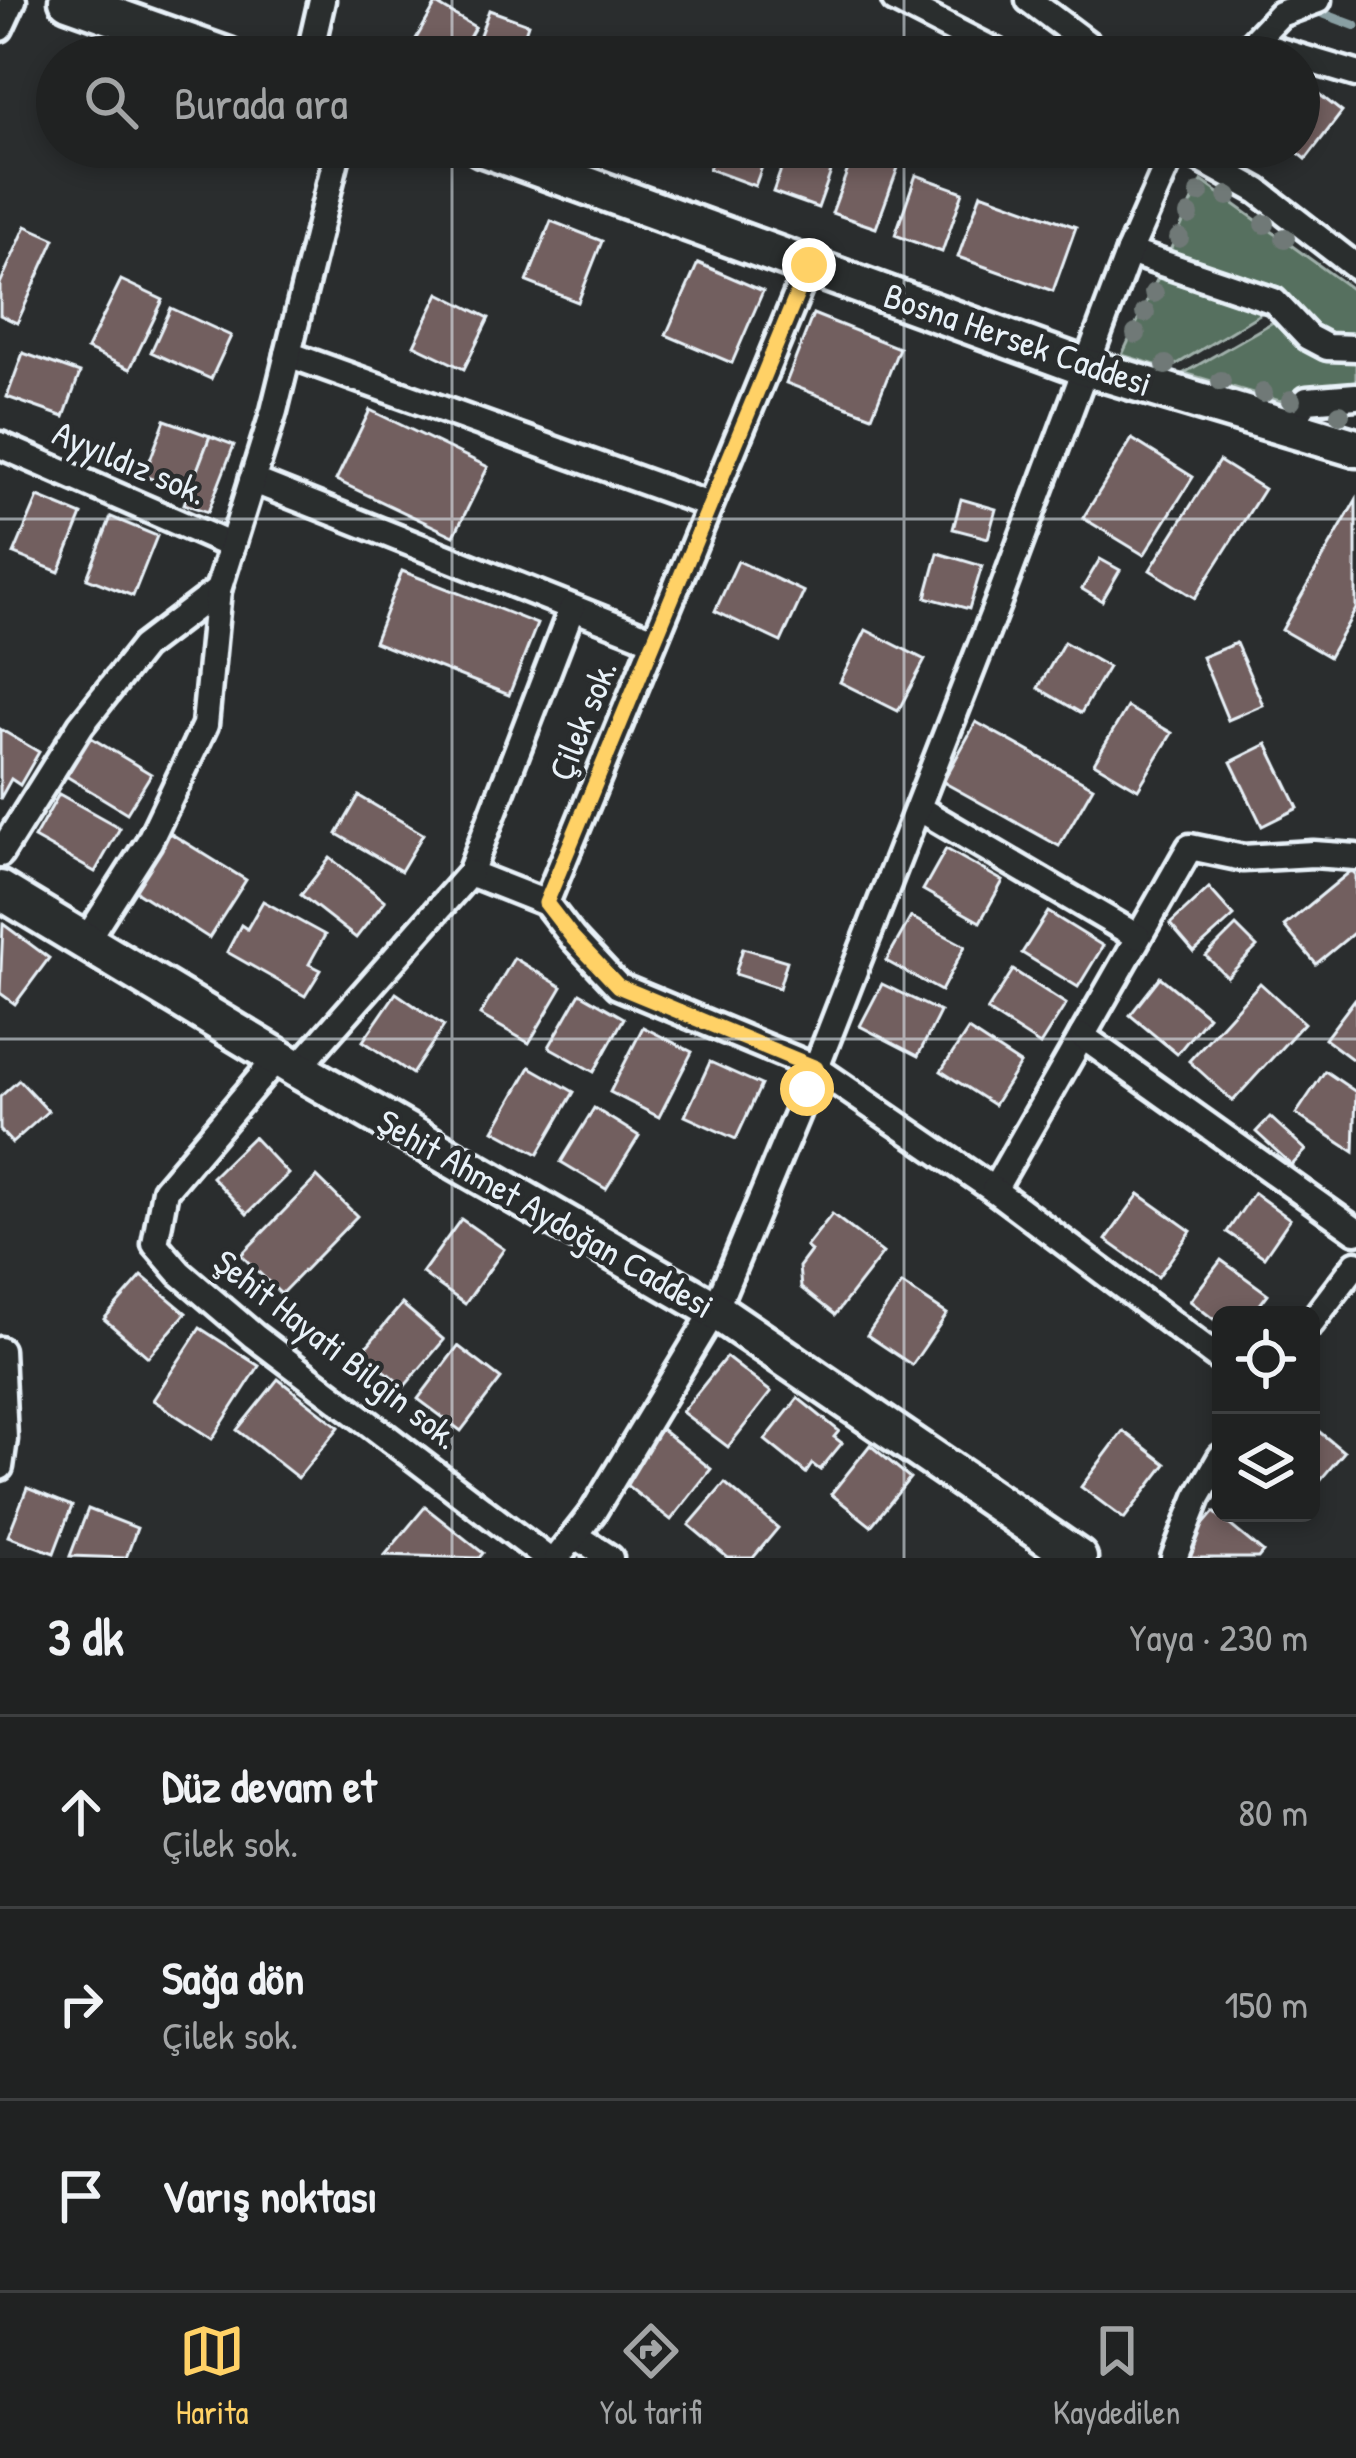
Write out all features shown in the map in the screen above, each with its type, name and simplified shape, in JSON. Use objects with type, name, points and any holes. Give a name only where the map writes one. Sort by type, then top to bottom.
[{"type":"street","points":[[0,28],[13,0]]},
{"type":"street","points":[[68,0],[169,36]]},
{"type":"street","points":[[314,36],[322,0]]},
{"type":"street","points":[[895,0],[965,36]]},
{"type":"street","points":[[1029,0],[1078,36]]},
{"type":"street","points":[[1259,36],[1280,14],[1318,0]]},
{"type":"street","points":[[1320,66],[1356,74]]},
{"type":"street","points":[[85,942],[149,842],[205,725],[218,590],[288,354],[334,168]]},
{"type":"street","name":"Bosna Hersek Caddesi","points":[[539,168],[1084,367],[1356,448]]},
{"type":"street","points":[[557,1558],[715,1310],[816,1068],[1084,367],[1167,168]]},
{"type":"street","points":[[1216,168],[1258,191],[1356,267]]},
{"type":"street","points":[[1129,252],[1268,298],[1299,331],[1317,342],[1356,348]]},
{"type":"street","name":"Çilek sok.","points":[[546,903],[809,265]]},
{"type":"street","points":[[288,354],[710,506]]},
{"type":"street","points":[[1288,428],[1307,400],[1356,396]]},
{"type":"street","name":"Ayyıldız sok.","points":[[0,446],[232,545]]},
{"type":"street","points":[[252,480],[654,640]]},
{"type":"street","points":[[0,854],[81,725],[143,647],[218,590]]},
{"type":"street","points":[[288,1063],[470,873],[572,608]]},
{"type":"street","points":[[917,808],[1138,937]]},
{"type":"street","points":[[994,1190],[1190,847],[1243,858],[1356,857]]},
{"type":"street","points":[[470,873],[546,903],[618,986],[816,1068],[994,1190],[1212,1353]]},
{"type":"street","name":"Şehit Ahmet Aydoğan Caddesi","points":[[0,890],[715,1310],[1078,1558]]},
{"type":"street","points":[[1082,1036],[1356,1231]]},
{"type":"street","name":"Şehit Hayati Bilgin sok.","points":[[288,1063],[165,1190],[155,1244],[180,1273],[254,1336],[546,1558]]},
{"type":"street","points":[[1320,1311],[1356,1264]]},
{"type":"street","points":[[0,1350],[4,1439],[0,1466]]},
{"type":"street","points":[[1174,1558],[1212,1473]]},
{"type":"street","points":[[575,1535],[610,1558]]},
{"type":"green space","points":[[1202,181],[1356,292],[1356,337],[1332,338],[1166,259]]},
{"type":"green space","points":[[1161,271],[1273,306],[1169,369],[1122,355]]},
{"type":"green space","points":[[1275,321],[1302,343],[1356,355],[1356,389],[1308,391],[1280,401],[1184,373]]},
{"type":"building","points":[[436,4],[475,27],[470,36],[418,36]]},
{"type":"building","points":[[489,10],[528,24],[524,36],[480,36]]},
{"type":"building","points":[[1320,95],[1342,112],[1320,141]]},
{"type":"building","points":[[709,168],[761,168],[755,186]]},
{"type":"building","points":[[782,168],[832,168],[818,208],[773,192]]},
{"type":"building","points":[[848,168],[898,168],[876,228],[832,213]]},
{"type":"building","points":[[916,175],[963,192],[942,252],[895,235]]},
{"type":"building","points":[[981,193],[1076,227],[1053,291],[958,257]]},
{"type":"building","points":[[551,221],[602,241],[578,302],[527,282]]},
{"type":"building","points":[[26,226],[55,239],[17,323],[0,315],[0,284]]},
{"type":"building","points":[[698,263],[763,291],[732,363],[666,335]]},
{"type":"building","points":[[121,280],[163,300],[130,369],[87,349]]},
{"type":"building","points":[[439,293],[489,318],[464,369],[414,345]]},
{"type":"building","points":[[171,308],[231,336],[211,379],[151,352]]},
{"type":"building","points":[[813,314],[899,348],[872,416],[786,383]]},
{"type":"building","points":[[23,353],[80,373],[64,417],[7,397]]},
{"type":"building","points":[[370,410],[488,467],[454,536],[336,480]]},
{"type":"building","points":[[165,420],[210,436],[189,493],[144,476]]},
{"type":"building","points":[[210,436],[234,445],[208,512],[184,504]]},
{"type":"building","points":[[1132,439],[1193,477],[1144,555],[1083,518]]},
{"type":"building","points":[[1219,461],[1264,489],[1195,598],[1150,570]]},
{"type":"building","points":[[38,497],[82,515],[59,572],[14,554]]},
{"type":"building","points":[[961,499],[996,509],[988,538],[953,529]]},
{"type":"building","points":[[1356,500],[1356,609],[1329,657],[1282,630]]},
{"type":"building","points":[[111,517],[157,536],[133,596],[87,578]]},
{"type":"building","points":[[938,553],[982,566],[969,609],[926,597]]},
{"type":"building","points":[[1100,559],[1120,570],[1102,601],[1082,589]]},
{"type":"building","points":[[738,561],[804,592],[781,642],[715,611]]},
{"type":"building","points":[[402,571],[537,624],[509,695],[374,642]]},
{"type":"building","points":[[866,630],[925,660],[898,711],[840,682]]},
{"type":"building","points":[[1064,642],[1108,667],[1081,713],[1038,688]]},
{"type":"building","points":[[1236,643],[1263,705],[1228,720],[1202,657]]},
{"type":"building","points":[[1127,707],[1172,733],[1138,789],[1094,763]]},
{"type":"building","points":[[976,722],[1093,787],[1059,846],[943,782]]},
{"type":"building","points":[[0,729],[39,752],[20,785],[11,779],[0,799]]},
{"type":"building","points":[[90,737],[151,774],[127,813],[66,776]]},
{"type":"building","points":[[1267,744],[1298,808],[1262,826],[1231,762]]},
{"type":"building","points":[[59,794],[120,828],[95,872],[34,838]]},
{"type":"building","points":[[359,796],[423,834],[401,871],[337,834]]},
{"type":"building","points":[[170,833],[246,880],[209,938],[134,890]]},
{"type":"building","points":[[946,849],[1003,881],[980,922],[923,890]]},
{"type":"building","points":[[330,858],[385,901],[356,938],[301,895]]},
{"type":"building","points":[[1352,870],[1356,875],[1356,931],[1316,964],[1284,926]]},
{"type":"building","points":[[1209,888],[1234,916],[1194,952],[1170,924]]},
{"type":"building","points":[[263,901],[325,935],[309,964],[321,970],[305,996],[227,952],[241,925],[247,929]]},
{"type":"building","points":[[1048,912],[1103,946],[1078,987],[1022,953]]},
{"type":"building","points":[[911,917],[965,946],[941,991],[886,961]]},
{"type":"building","points":[[3,924],[49,958],[15,1004],[0,993]]},
{"type":"building","points":[[1236,926],[1257,947],[1227,977],[1206,956]]},
{"type":"building","points":[[743,948],[787,961],[779,988],[735,974]]},
{"type":"building","points":[[514,958],[562,987],[529,1043],[480,1015]]},
{"type":"building","points":[[1013,970],[1066,1004],[1040,1045],[987,1011]]},
{"type":"building","points":[[1160,977],[1208,1016],[1177,1054],[1130,1015]]},
{"type":"building","points":[[1260,983],[1304,1023],[1233,1101],[1189,1061]]},
{"type":"building","points":[[882,984],[940,1012],[918,1056],[860,1026]]},
{"type":"building","points":[[396,993],[444,1026],[412,1074],[363,1041]]},
{"type":"building","points":[[580,993],[624,1018],[594,1072],[549,1047]]},
{"type":"building","points":[[1356,1000],[1356,1062],[1325,1039]]},
{"type":"building","points":[[643,1027],[692,1052],[659,1117],[610,1092]]},
{"type":"building","points":[[968,1030],[1020,1064],[994,1105],[941,1071]]},
{"type":"building","points":[[710,1062],[761,1085],[736,1139],[685,1116]]},
{"type":"building","points":[[530,1067],[574,1092],[538,1154],[494,1130]]},
{"type":"building","points":[[1325,1071],[1356,1092],[1354,1152],[1296,1114]]},
{"type":"building","points":[[19,1080],[48,1111],[12,1143],[0,1130],[0,1097]]},
{"type":"building","points":[[594,1108],[639,1136],[606,1189],[561,1162]]},
{"type":"building","points":[[1270,1117],[1306,1150],[1292,1165],[1256,1132]]},
{"type":"building","points":[[253,1137],[288,1174],[247,1214],[212,1177]]},
{"type":"building","points":[[317,1177],[357,1216],[281,1294],[241,1255]]},
{"type":"building","points":[[1254,1193],[1290,1219],[1264,1257],[1227,1232]]},
{"type":"building","points":[[1139,1194],[1191,1231],[1158,1277],[1106,1240]]},
{"type":"building","points":[[832,1214],[883,1253],[835,1315],[801,1288],[799,1267],[811,1251],[806,1247]]},
{"type":"building","points":[[461,1219],[504,1249],[465,1304],[422,1273]]},
{"type":"building","points":[[1221,1260],[1268,1294],[1259,1306],[1212,1306],[1212,1318],[1190,1301]]},
{"type":"building","points":[[142,1276],[186,1313],[148,1357],[104,1319]]},
{"type":"building","points":[[902,1284],[947,1314],[912,1365],[867,1335]]},
{"type":"building","points":[[402,1304],[444,1340],[404,1387],[362,1352]]},
{"type":"building","points":[[200,1328],[259,1366],[212,1439],[153,1400]]},
{"type":"building","points":[[458,1346],[501,1379],[461,1431],[418,1399]]},
{"type":"building","points":[[726,1357],[771,1392],[728,1447],[682,1412]]},
{"type":"building","points":[[278,1379],[339,1427],[298,1478],[237,1430]]},
{"type":"building","points":[[798,1398],[839,1431],[834,1437],[842,1443],[820,1470],[812,1464],[806,1473],[765,1440]]},
{"type":"building","points":[[661,1429],[711,1469],[671,1520],[621,1481]]},
{"type":"building","points":[[1123,1431],[1166,1464],[1124,1519],[1081,1487]]},
{"type":"building","points":[[1320,1432],[1344,1452],[1320,1480]]},
{"type":"building","points":[[870,1445],[910,1478],[871,1526],[831,1494]]},
{"type":"building","points":[[725,1483],[778,1528],[753,1558],[728,1558],[689,1525]]},
{"type":"building","points":[[27,1488],[72,1506],[54,1553],[8,1536]]},
{"type":"building","points":[[425,1507],[483,1553],[479,1558],[385,1555]]},
{"type":"building","points":[[88,1509],[137,1528],[126,1558],[70,1556]]},
{"type":"building","points":[[1212,1514],[1212,1522],[1226,1522],[1263,1552],[1258,1558],[1187,1558],[1180,1552]]},
{"type":"waterway","points":[[1311,9],[1356,26]]},
{"type":"route","points":[[807,1089],[816,1068],[618,986],[546,903],[809,265]]}]
